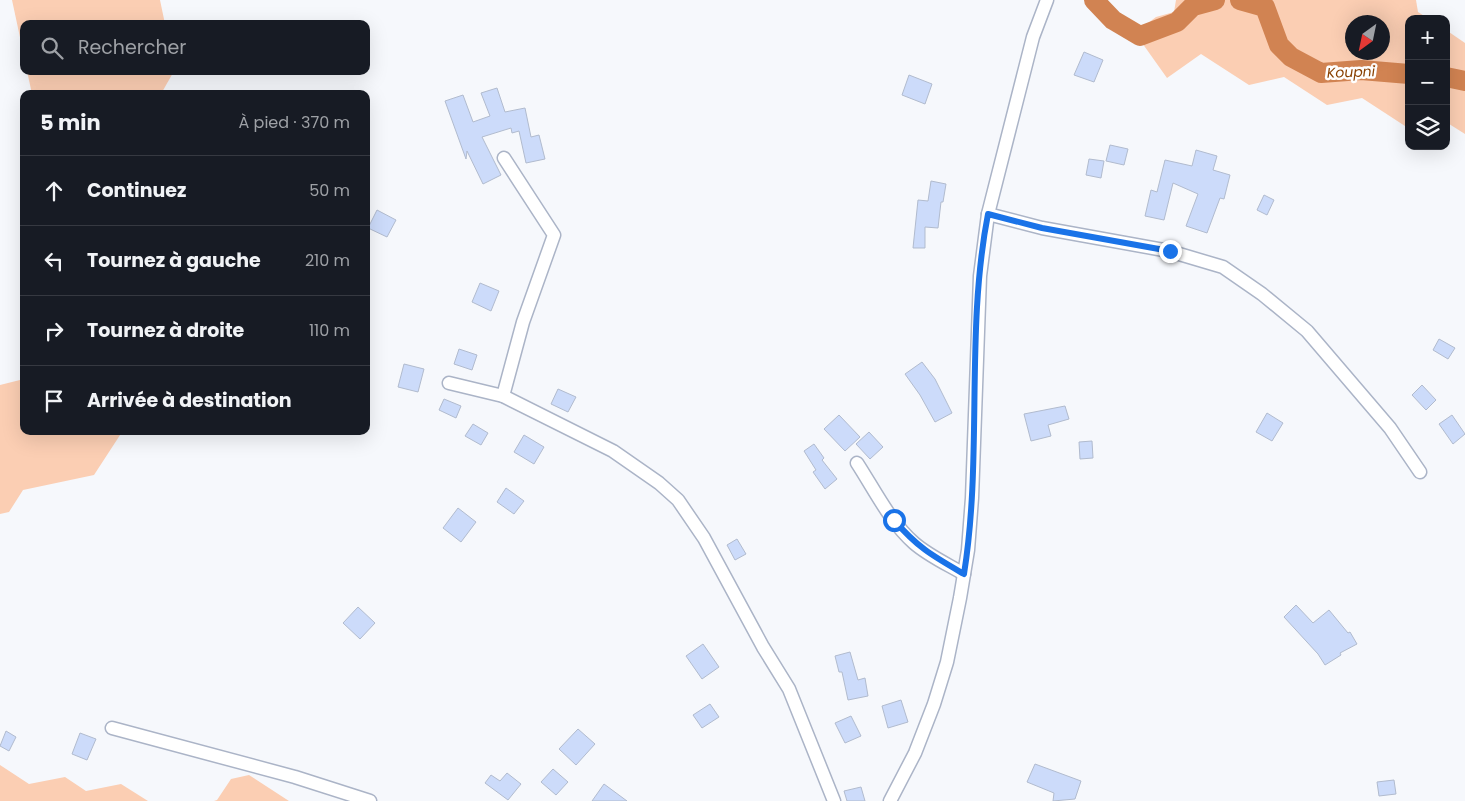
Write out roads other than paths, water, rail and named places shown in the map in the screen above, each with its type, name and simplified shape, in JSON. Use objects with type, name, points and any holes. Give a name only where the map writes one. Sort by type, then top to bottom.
[{"type":"street","points":[[890,801],[915,753],[936,696],[953,635],[964,574],[972,498],[980,276],[988,214],[1033,37],[1047,0]]},
{"type":"street","points":[[503,396],[523,322],[554,235],[504,158]]},
{"type":"street","points":[[988,214],[1042,228],[1170,251],[1223,267],[1262,294],[1306,331],[1390,428],[1420,472]]},
{"type":"street","points":[[448,383],[503,396],[613,451],[660,484],[678,500],[704,538],[763,647],[789,689],[834,801]]},
{"type":"street","points":[[857,463],[894,520],[913,542],[929,554],[964,574]]},
{"type":"street","points":[[112,728],[295,777],[370,801]]},
{"type":"waterway","name":"Koupni","points":[[1094,0],[1113,20],[1140,36],[1177,22],[1193,6],[1215,0]]},
{"type":"waterway","name":"Koupni","points":[[1240,0],[1265,7],[1279,45],[1291,57],[1321,73],[1361,70],[1405,74]]},
{"type":"waterway","name":"Koupni","points":[[1450,78],[1465,81]]}]
